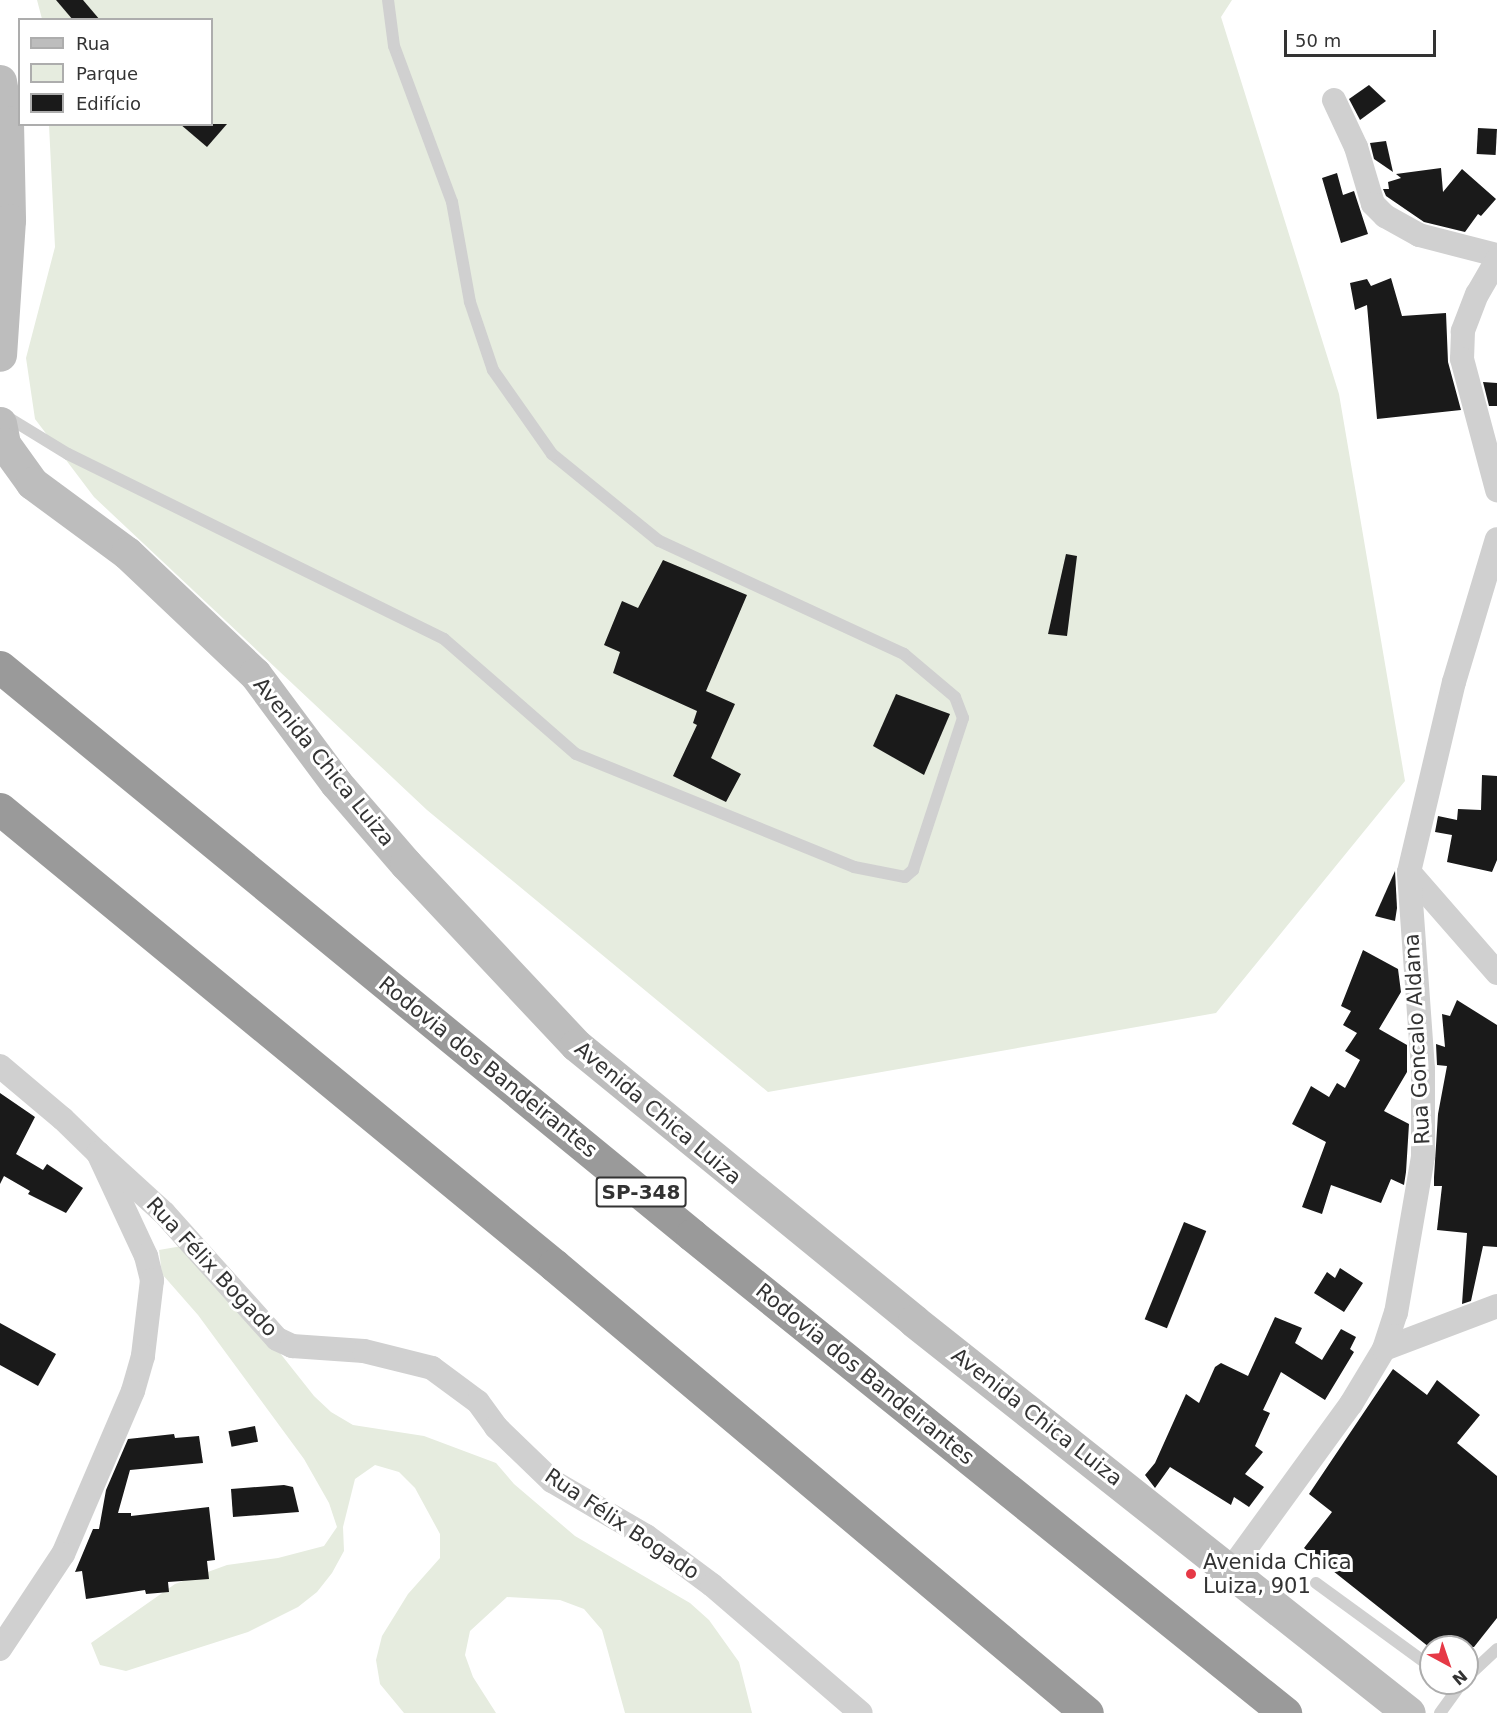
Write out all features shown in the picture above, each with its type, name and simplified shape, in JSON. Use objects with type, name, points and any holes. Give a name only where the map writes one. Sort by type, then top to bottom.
[{"type":"highway","name":"Rodovia dos Bandeirantes","points":[[0,667],[683,1227],[1285,1713]]},
{"type":"highway","points":[[0,809],[554,1265],[1087,1713]]},
{"type":"main road","points":[[0,81],[9,220],[0,355]]},
{"type":"main road","name":"Avenida Chica Luiza","points":[[0,423],[4,444],[32,483],[127,553],[255,674],[336,783],[406,864],[576,1045],[896,1307],[1231,1569],[1409,1713]]},
{"type":"street","points":[[1334,100],[1356,147],[1373,204],[1385,216],[1419,235],[1497,255]]},
{"type":"street","points":[[1497,260],[1463,331],[1462,359],[1497,490]]},
{"type":"street","name":"Rua Goncalo Aldana","points":[[1231,1569],[1351,1404],[1384,1349],[1396,1314],[1414,1225],[1423,1156],[1423,1069],[1409,872],[1454,682],[1497,539]]},
{"type":"street","points":[[1409,872],[1497,973]]},
{"type":"street","name":"Rua Félix Bogado","points":[[0,1066],[63,1119],[164,1213],[277,1339],[292,1346],[364,1351],[432,1368],[478,1402],[496,1427],[552,1480],[646,1536],[712,1585],[861,1713]]},
{"type":"street","points":[[0,1649],[63,1554],[134,1391],[143,1356],[152,1280],[146,1256],[98,1153]]},
{"type":"street","points":[[1384,1349],[1497,1306]]},
{"type":"lane","points":[[0,413],[68,454],[444,639],[576,754],[854,867],[904,877],[913,870],[963,718],[955,697],[904,654],[659,541],[552,454],[493,370],[470,302],[452,202],[394,46],[388,0]]},
{"type":"lane","points":[[1316,1583],[1419,1658]]},
{"type":"lane","points":[[1479,1666],[1497,1649]]},
{"type":"lane","points":[[1440,1713],[1451,1695]]},
{"type":"green space","points":[[37,0],[1232,0],[1221,17],[1339,394],[1405,781],[1216,1013],[768,1092],[427,810],[94,497],[35,419],[26,358],[55,247],[49,126],[213,126],[213,18],[42,18]]},
{"type":"green space","points":[[182,1246],[249,1314],[314,1396],[331,1412],[353,1425],[424,1436],[496,1463],[514,1484],[575,1536],[690,1603],[709,1620],[739,1662],[752,1713],[625,1713],[602,1630],[584,1609],[560,1600],[507,1597],[470,1631],[465,1655],[473,1677],[496,1713],[404,1713],[380,1684],[376,1660],[382,1636],[408,1594],[440,1558],[440,1534],[415,1488],[399,1472],[375,1465],[355,1479],[343,1527],[344,1551],[332,1573],[317,1592],[298,1607],[248,1632],[126,1671],[100,1665],[91,1643],[175,1584],[227,1565],[278,1558],[324,1546],[337,1527],[329,1503],[304,1459],[198,1315],[162,1274],[159,1250]]},
{"type":"building","points":[[56,0],[83,0],[98,18],[71,18]]},
{"type":"building","points":[[1369,85],[1386,101],[1360,120],[1349,99]]},
{"type":"building","points":[[227,124],[207,147],[182,126]]},
{"type":"building","points":[[1478,128],[1497,129],[1496,155],[1477,154]]},
{"type":"building","points":[[1386,141],[1393,172],[1374,159],[1370,143]]},
{"type":"building","points":[[1441,168],[1443,192],[1462,169],[1496,199],[1481,216],[1478,214],[1465,232],[1424,222],[1386,196],[1383,189],[1389,189],[1388,182],[1401,178],[1396,174]]},
{"type":"building","points":[[1337,173],[1343,195],[1354,191],[1368,234],[1341,243],[1322,178]]},
{"type":"building","points":[[1391,278],[1402,316],[1446,313],[1448,362],[1461,410],[1377,419],[1367,305],[1355,310],[1350,283],[1367,279],[1371,286]]},
{"type":"building","points":[[1483,382],[1497,383],[1497,406],[1489,406]]},
{"type":"building","points":[[1066,554],[1077,556],[1067,636],[1048,634]]},
{"type":"building","points":[[663,560],[747,595],[706,691],[735,704],[711,758],[741,774],[726,802],[673,776],[697,725],[693,723],[697,711],[613,673],[620,652],[604,645],[622,601],[638,608]]},
{"type":"building","points":[[896,694],[950,714],[924,775],[873,746]]},
{"type":"building","points":[[1482,775],[1497,776],[1497,860],[1492,872],[1447,862],[1452,835],[1435,832],[1438,816],[1457,820],[1458,809],[1481,810]]},
{"type":"building","points":[[1395,871],[1397,908],[1395,921],[1375,916]]},
{"type":"building","points":[[1363,950],[1398,969],[1401,992],[1379,1029],[1407,1045],[1407,1072],[1384,1111],[1409,1124],[1404,1185],[1391,1179],[1381,1203],[1331,1185],[1322,1214],[1302,1207],[1326,1142],[1292,1124],[1311,1086],[1329,1097],[1337,1083],[1345,1088],[1360,1060],[1345,1051],[1357,1033],[1343,1025],[1351,1011],[1341,1006]]},
{"type":"building","points":[[1457,1000],[1497,1025],[1497,1247],[1483,1246],[1471,1301],[1462,1304],[1467,1233],[1437,1230],[1442,1186],[1434,1186],[1438,1114],[1447,1066],[1437,1065],[1436,1044],[1445,1047],[1442,1014],[1450,1016]]},
{"type":"building","points":[[0,1093],[35,1117],[16,1154],[43,1170],[47,1164],[83,1188],[66,1213],[28,1194],[30,1191],[4,1176],[0,1184]]},
{"type":"building","points":[[1184,1222],[1206,1231],[1167,1328],[1145,1319]]},
{"type":"building","points":[[1340,1268],[1363,1283],[1344,1312],[1314,1293],[1327,1272],[1335,1278]]},
{"type":"building","points":[[1275,1317],[1302,1328],[1295,1343],[1322,1360],[1341,1329],[1356,1337],[1350,1349],[1354,1352],[1325,1400],[1281,1372],[1263,1410],[1270,1413],[1255,1446],[1263,1452],[1245,1474],[1264,1487],[1249,1507],[1234,1497],[1231,1505],[1170,1467],[1155,1488],[1145,1475],[1155,1463],[1186,1394],[1199,1403],[1215,1367],[1221,1363],[1248,1376]]},
{"type":"building","points":[[0,1323],[56,1354],[38,1386],[0,1365]]},
{"type":"building","points":[[1393,1369],[1427,1395],[1437,1380],[1480,1415],[1457,1443],[1497,1476],[1497,1618],[1479,1641],[1479,1635],[1419,1635],[1419,1639],[1304,1548],[1332,1512],[1309,1494]]},
{"type":"building","points":[[255,1426],[258,1442],[232,1447],[228,1431]]},
{"type":"building","points":[[174,1434],[175,1438],[199,1436],[203,1463],[130,1470],[118,1513],[131,1513],[131,1516],[209,1507],[215,1560],[207,1561],[209,1579],[168,1582],[169,1592],[146,1594],[145,1590],[86,1599],[82,1571],[75,1572],[93,1529],[99,1529],[106,1490],[128,1439]]},
{"type":"building","points":[[284,1485],[293,1487],[299,1512],[233,1517],[231,1489]]},
{"type":"place","name":"Avenida Chica Luiza, 901","points":[[1191,1574]]}]
